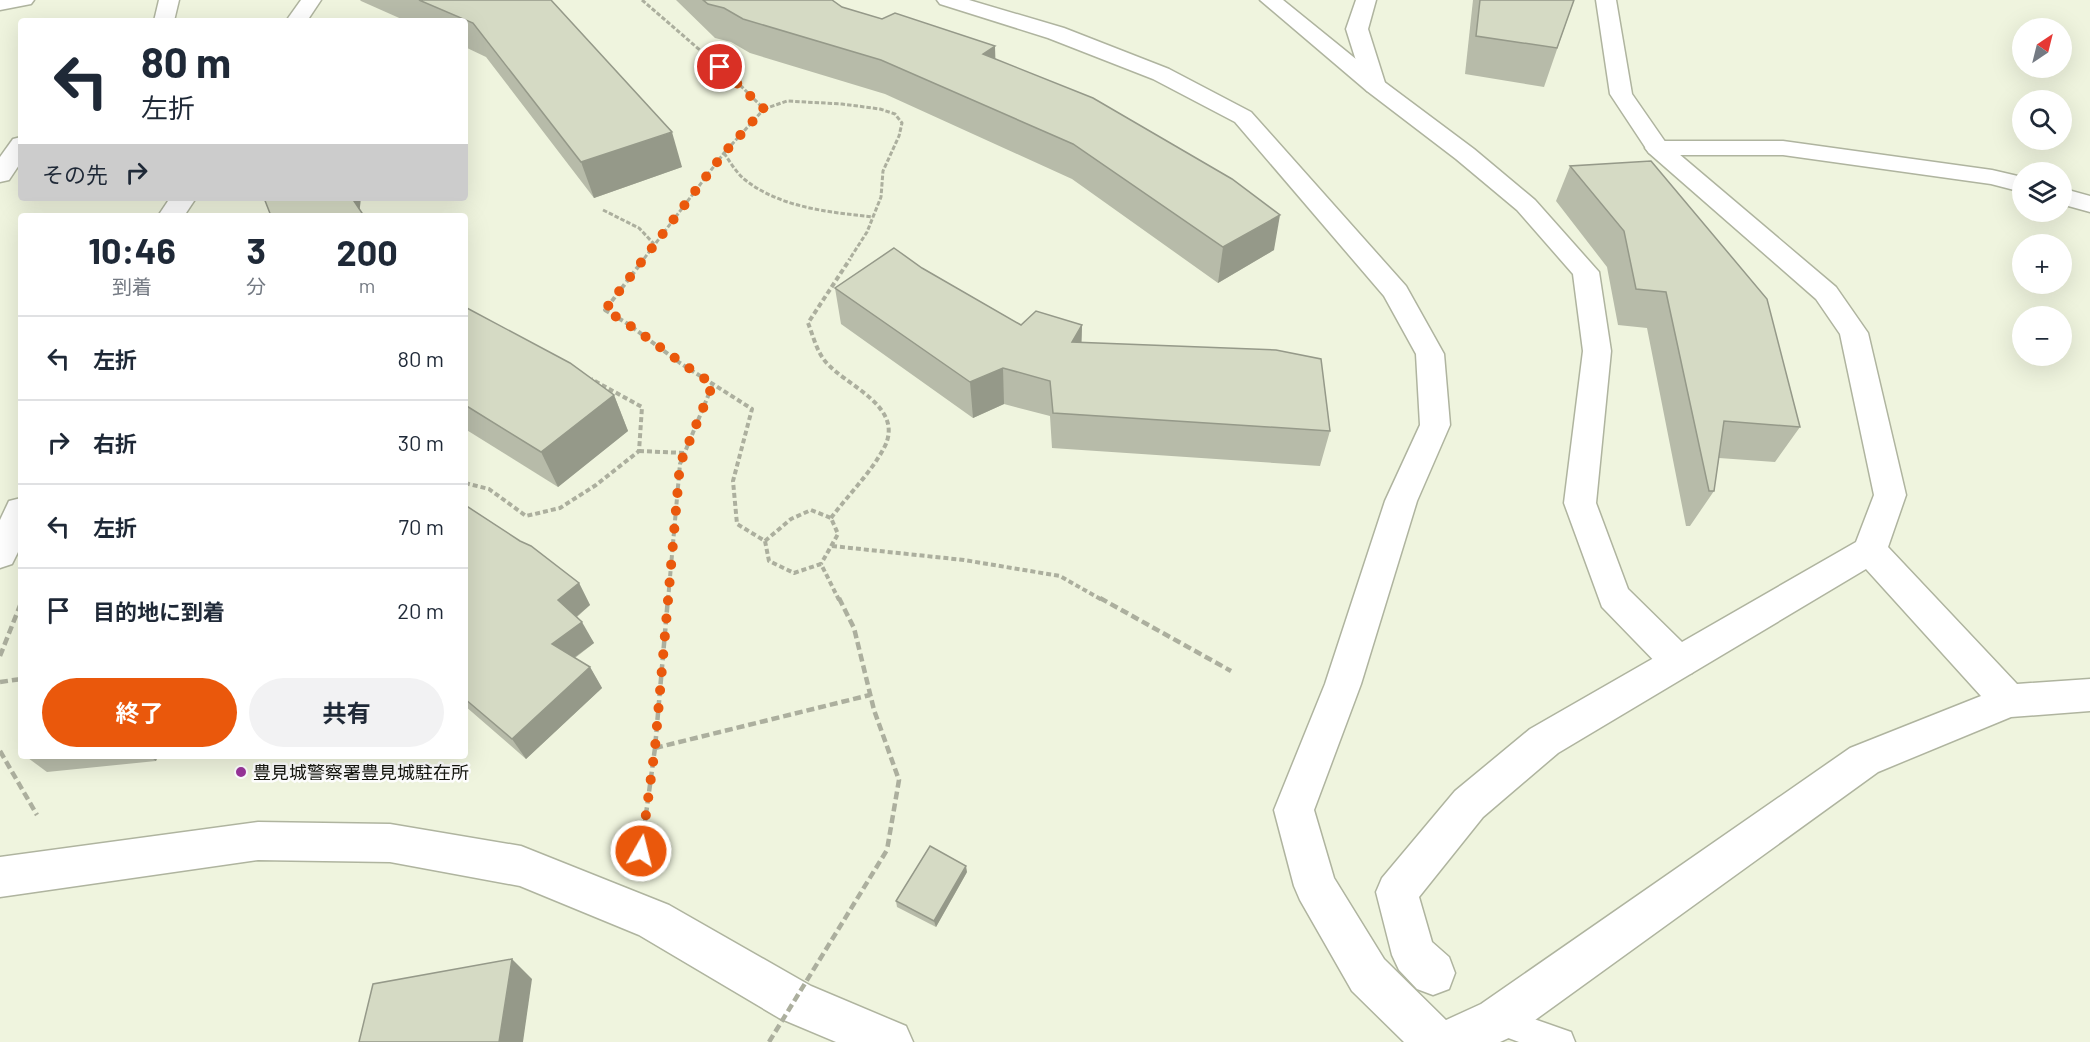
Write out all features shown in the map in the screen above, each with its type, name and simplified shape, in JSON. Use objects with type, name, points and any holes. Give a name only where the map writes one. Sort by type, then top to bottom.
[{"type":"street","points":[[0,4],[24,0]]},
{"type":"street","points":[[165,18],[169,0]]},
{"type":"street","points":[[298,18],[311,0]]},
{"type":"street","points":[[947,0],[1056,33],[1161,74],[1243,117],[1396,292],[1430,354],[1435,425],[1401,501],[1343,684],[1294,810],[1315,886],[1368,975],[1436,1042]]},
{"type":"street","points":[[1270,0],[1375,86],[1465,154],[1526,206],[1586,272],[1597,351],[1580,503],[1614,597],[1679,662]]},
{"type":"street","points":[[1366,0],[1357,29],[1375,86]]},
{"type":"street","points":[[1433,974],[1414,955],[1397,892],[1469,804],[1544,741],[1870,550],[1890,495],[1854,333],[1826,293],[1657,148],[1622,94],[1606,0]]},
{"type":"street","points":[[0,175],[18,148]]},
{"type":"street","points":[[1657,148],[1783,148],[1992,177],[2012,182]]},
{"type":"street","points":[[2072,199],[2090,204]]},
{"type":"street","points":[[0,555],[18,516]]},
{"type":"street","points":[[1870,550],[2009,701]]},
{"type":"street","points":[[1449,1042],[1497,1020],[1864,760],[2009,701],[2090,695]]},
{"type":"street","points":[[0,877],[258,841],[390,843],[521,866],[654,920],[795,1002],[890,1042]]},
{"type":"lane","points":[[1497,1020],[1561,1042]]},
{"type":"path","points":[[642,0],[738,83],[764,109]]},
{"type":"path","points":[[765,541],[791,519],[811,510],[831,518],[838,534],[821,564],[794,573],[769,561],[765,541],[737,524],[733,481],[752,409],[680,363],[628,324],[605,310],[724,153],[764,109],[787,101],[880,108],[895,114],[902,123],[883,171],[881,197],[867,232],[808,323],[825,360],[874,400],[885,417],[887,440],[874,462],[831,518]]},
{"type":"path","points":[[724,153],[742,178],[784,202],[820,212],[873,217]]},
{"type":"path","points":[[603,210],[639,228],[654,244]]},
{"type":"path","points":[[582,374],[642,407],[639,451]]},
{"type":"path","points":[[641,851],[655,748],[680,464],[713,384]]},
{"type":"path","points":[[468,483],[475,482],[492,491],[526,516],[560,508],[596,485],[639,451],[685,453]]},
{"type":"path","points":[[832,546],[964,560],[1060,576],[1231,671]]},
{"type":"path","points":[[769,1042],[886,850],[899,780],[870,695],[854,628],[821,564]]},
{"type":"path","points":[[0,656],[18,611]]},
{"type":"path","points":[[0,682],[18,679]]},
{"type":"path","points":[[655,748],[870,695]]},
{"type":"path","points":[[0,751],[37,815]]},
{"type":"building","points":[[419,0],[551,0],[672,132],[581,162],[473,23],[468,21],[468,18],[461,18]]},
{"type":"building","points":[[703,0],[832,0],[842,7],[882,19],[895,13],[995,46],[983,54],[1093,98],[1232,179],[1280,215],[1223,247],[1073,144],[881,60],[743,19]]},
{"type":"building","points":[[1480,0],[1574,0],[1557,48],[1476,36]]},
{"type":"building","points":[[1651,161],[1767,299],[1800,427],[1724,421],[1714,491],[1709,491],[1666,292],[1636,289],[1624,231],[1570,166]]},
{"type":"building","points":[[265,201],[354,201],[362,213],[270,213]]},
{"type":"building","points":[[894,248],[922,268],[1021,325],[1036,311],[1082,325],[1072,342],[1276,350],[1321,359],[1330,431],[1053,413],[1050,381],[1003,368],[970,382],[835,288]]},
{"type":"building","points":[[468,309],[570,363],[614,395],[541,452],[468,407]]},
{"type":"building","points":[[468,507],[531,546],[579,583],[558,600],[582,622],[552,644],[590,667],[512,739],[468,702]]},
{"type":"building","points":[[930,846],[966,866],[934,921],[896,901]]},
{"type":"building","points":[[512,959],[499,1042],[359,1042],[373,984]]},
{"type":"place","name":"豊見城警察署豊見城駐在所","points":[[241,772]]},
{"type":"route","points":[[641,851],[655,748],[680,464],[713,384],[605,310],[724,153],[764,109],[720,67]]}]
